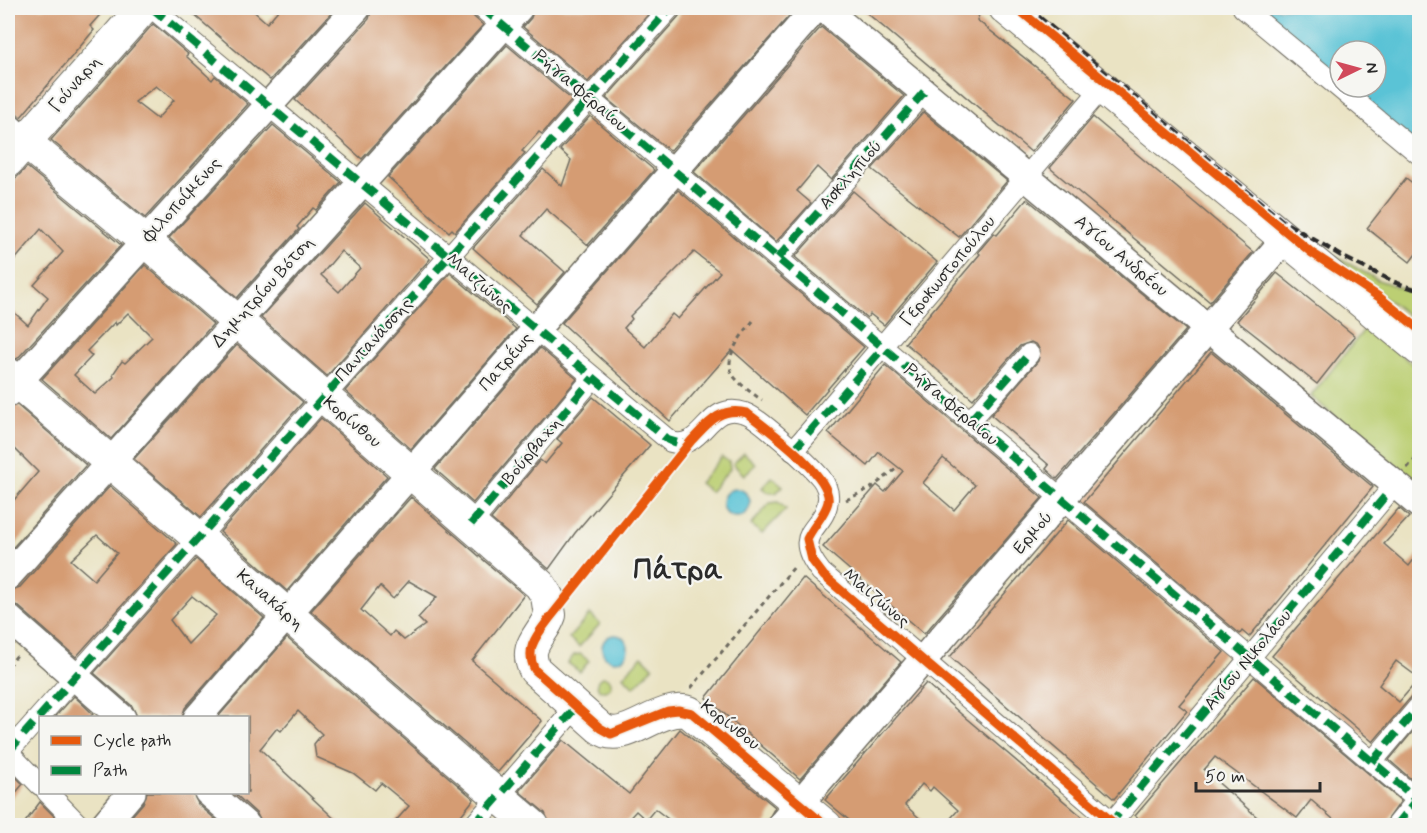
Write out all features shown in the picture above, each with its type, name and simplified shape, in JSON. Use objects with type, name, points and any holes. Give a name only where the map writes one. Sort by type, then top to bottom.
[{"type":"main road","name":"Γούναρη","points":[[13,143],[143,8]]},
{"type":"main road","name":"Φιλοποίμενος","points":[[11,383],[145,242],[357,8]]},
{"type":"main road","name":"Πατρέως","points":[[198,716],[816,8]]},
{"type":"main road","name":"Αγίου Ανδρέου","points":[[823,8],[1419,505]]},
{"type":"main road","points":[[1005,8],[1419,350]]},
{"type":"main road","name":"Δημητρίου Βότση","points":[[8,576],[511,16]]},
{"type":"main road","name":"Κορίνθου","points":[[13,143],[145,242],[542,586],[549,601],[549,619],[534,639],[531,663],[535,670],[605,733],[611,734],[672,710],[686,711],[694,715],[790,814],[826,825]]},
{"type":"main road","name":"Ερμού","points":[[790,814],[1285,239]]},
{"type":"main road","name":"Κανακάρη","points":[[11,383],[110,463],[533,825]]},
{"type":"main road","points":[[8,618],[121,716]]},
{"type":"main road","points":[[103,825],[130,794]]},
{"type":"main road","points":[[210,794],[247,825]]},
{"type":"street","name":"Μαιζώνος","points":[[152,8],[534,330],[671,442],[681,444],[691,441]]},
{"type":"street","name":"Ρήγα Φεραίου","points":[[482,8],[511,16],[589,98],[1418,801]]},
{"type":"street","name":"Παντανάσσης","points":[[40,716],[670,8]]},
{"type":"street","points":[[1243,8],[1419,155]]},
{"type":"street","name":"Γεροκωστοπούλου","points":[[793,451],[884,348],[1101,89]]},
{"type":"street","name":"Ασκληπιού","points":[[778,258],[924,92]]},
{"type":"street","points":[[970,421],[1029,354]]},
{"type":"street","name":"Βούρβαχη","points":[[471,524],[593,378]]},
{"type":"street","points":[[691,441],[714,416],[739,411],[747,413],[793,451],[822,479],[829,499],[826,510],[807,539],[808,551]]},
{"type":"street","name":"Αγίου Νικολάου","points":[[1113,824],[1387,494]]},
{"type":"street","name":"Μαιζώνος","points":[[808,551],[825,576],[1113,824]]},
{"type":"street","points":[[1372,762],[1419,705]]},
{"type":"street","points":[[473,825],[576,707]]},
{"type":"street","name":"Παντανάσσης","points":[[8,752],[39,717]]},
{"type":"street","points":[[8,752],[39,785]]},
{"type":"street","points":[[49,794],[80,825]]},
{"type":"street","points":[[1395,825],[1418,801]]},
{"type":"path","points":[[753,321],[734,344],[731,371],[735,379],[771,407]]},
{"type":"path","points":[[549,619],[691,441]]},
{"type":"path","points":[[1402,475],[1419,454]]},
{"type":"path","points":[[826,510],[871,488],[896,469]]},
{"type":"path","points":[[672,710],[808,551]]},
{"type":"path","points":[[8,666],[23,648]]},
{"type":"green space","points":[[1326,251],[1378,280],[1419,294],[1419,324],[1366,283],[1320,254]]},
{"type":"green space","points":[[1367,326],[1419,370],[1419,490],[1311,396]]},
{"type":"green space","points":[[744,453],[756,464],[744,475],[733,464]]},
{"type":"green space","points":[[722,457],[729,462],[730,469],[710,492],[699,483]]},
{"type":"green space","points":[[772,477],[783,486],[776,493],[769,493],[762,488]]},
{"type":"green space","points":[[778,502],[786,509],[762,534],[751,525],[770,503]]},
{"type":"green space","points":[[590,614],[600,624],[579,647],[569,638]]},
{"type":"green space","points":[[580,654],[589,661],[580,672],[568,663],[574,655]]},
{"type":"green space","points":[[642,656],[653,667],[634,687],[623,676]]},
{"type":"green space","points":[[601,677],[607,677],[611,684],[607,691],[601,691],[597,687],[597,681]]},
{"type":"water","points":[[1257,8],[1419,8],[1419,147],[1363,99],[1388,99],[1388,39],[1328,39],[1328,69]]},
{"type":"water","points":[[736,489],[746,493],[750,503],[746,513],[736,517],[726,513],[722,503],[726,493]]},
{"type":"water","points":[[615,635],[624,639],[628,648],[624,657],[615,661],[606,657],[602,648],[606,639]]},
{"type":"building","points":[[8,8],[106,8],[90,26],[94,30],[21,117],[8,105]]},
{"type":"building","points":[[186,8],[250,8],[267,23],[280,8],[336,8],[270,80]]},
{"type":"building","points":[[372,8],[470,8],[474,17],[483,25],[362,159],[295,100],[369,19]]},
{"type":"building","points":[[534,8],[654,8],[588,82],[523,27],[531,18]]},
{"type":"building","points":[[682,8],[796,8],[670,151],[606,98],[679,16]]},
{"type":"building","points":[[861,8],[970,8],[979,15],[977,20],[1076,99],[1031,152]]},
{"type":"building","points":[[153,24],[188,54],[186,56],[212,80],[215,76],[248,104],[145,218],[51,140]],"holes":[[[156,86],[174,100],[157,119],[135,102]]]},
{"type":"building","points":[[821,27],[904,96],[831,180],[817,167],[797,191],[811,203],[776,242],[694,172]]},
{"type":"building","points":[[507,45],[572,100],[542,134],[539,132],[522,151],[525,153],[455,232],[452,229],[449,232],[388,177]]},
{"type":"building","points":[[923,112],[1007,181],[959,237],[872,169]]},
{"type":"building","points":[[590,116],[654,170],[588,245],[546,209],[523,235],[565,272],[537,304],[473,248],[543,169],[562,186],[571,160],[560,150]]},
{"type":"building","points":[[1093,117],[1253,252],[1210,302],[1050,168]]},
{"type":"building","points":[[273,125],[341,182],[316,210],[313,208],[297,227],[299,229],[237,298],[169,238]]},
{"type":"building","points":[[27,167],[121,245],[17,359],[8,357],[8,307],[28,325],[48,297],[34,285],[63,252],[41,229],[8,268],[8,186]]},
{"type":"building","points":[[1406,178],[1419,188],[1419,250],[1410,262],[1367,228]]},
{"type":"building","points":[[678,190],[864,347],[805,415],[732,350],[670,421],[562,323]],"holes":[[[694,252],[720,272],[678,319],[672,314],[645,347],[624,328],[632,319],[630,316]]]},
{"type":"building","points":[[853,191],[937,262],[884,325],[870,314],[867,318],[795,257]]},
{"type":"building","points":[[1027,199],[1186,330],[1057,479],[1046,469],[1049,465],[991,415],[1038,361],[1040,351],[1037,345],[1031,342],[1020,346],[973,399],[905,343],[980,254],[978,252],[994,233],[997,235]]},
{"type":"building","points":[[365,203],[430,259],[327,376],[261,318]],"holes":[[[341,251],[360,268],[339,292],[321,275]]]},
{"type":"building","points":[[145,265],[213,324],[111,439],[42,379]],"holes":[[[128,313],[152,337],[125,363],[122,361],[113,374],[114,377],[95,394],[74,375],[92,356],[87,351],[115,322],[116,325]]]},
{"type":"building","points":[[450,273],[516,329],[411,449],[345,391]]},
{"type":"building","points":[[1277,273],[1355,336],[1317,384],[1237,321]]},
{"type":"building","points":[[237,345],[303,402],[201,517],[134,459]]},
{"type":"building","points":[[540,348],[577,379],[473,503],[435,469]]},
{"type":"building","points":[[1211,352],[1373,487],[1249,637],[1242,631],[1240,634],[1084,502]]},
{"type":"building","points":[[885,365],[1042,498],[924,634],[823,547],[877,485],[885,492],[903,471],[879,452],[868,466],[828,433]],"holes":[[[943,458],[975,485],[954,510],[923,483]]]},
{"type":"building","points":[[593,397],[650,445],[575,533],[549,569],[491,519],[540,460],[545,464],[562,443],[557,439]]},
{"type":"building","points":[[17,405],[86,465],[8,553],[8,507],[38,472],[15,449],[8,458],[8,408]]},
{"type":"building","points":[[321,418],[387,476],[287,591],[220,532]]},
{"type":"building","points":[[110,486],[177,544],[76,657],[18,606],[8,603],[8,591],[20,587]],"holes":[[[97,535],[117,553],[94,580],[71,560]]]},
{"type":"building","points":[[411,497],[524,595],[472,661],[542,721],[498,772],[311,611]],"holes":[[[409,581],[437,597],[418,618],[425,625],[404,640],[394,631],[390,636],[361,610],[380,586],[393,599]]]},
{"type":"building","points":[[1399,508],[1409,517],[1384,544],[1409,566],[1419,553],[1419,678],[1396,661],[1379,685],[1399,702],[1419,679],[1419,693],[1411,697],[1373,742],[1272,656]]},
{"type":"building","points":[[1068,520],[1224,652],[1179,705],[1187,711],[1114,799],[950,657]]},
{"type":"building","points":[[196,559],[264,618],[185,708],[182,716],[137,716],[132,706],[94,673]],"holes":[[[192,596],[216,615],[188,644],[170,620]]]},
{"type":"building","points":[[803,578],[901,662],[800,779],[706,698]]},
{"type":"building","points":[[287,638],[474,799],[453,825],[392,825],[409,806],[381,783],[375,790],[353,773],[316,757],[314,744],[322,734],[298,711],[281,731],[277,728],[260,749],[341,825],[262,825],[257,814],[235,794],[249,794],[249,716],[219,716]]},
{"type":"building","points":[[1254,677],[1401,801],[1384,825],[1340,825],[1311,800],[1297,818],[1215,757],[1204,770],[1266,825],[1145,825],[1135,816]]},
{"type":"building","points":[[926,683],[1092,825],[945,825],[958,810],[933,787],[930,791],[922,784],[905,805],[927,825],[855,825],[825,800]]},
{"type":"building","points":[[74,696],[93,714],[91,716],[56,716]]},
{"type":"building","points":[[1419,724],[1419,786],[1389,760]]},
{"type":"building","points":[[680,729],[775,807],[765,825],[676,825],[655,809],[646,820],[636,811],[623,825],[550,825],[545,813],[519,791],[563,740],[629,794]]},
{"type":"building","points":[[8,769],[23,784],[8,802]]},
{"type":"building","points":[[146,794],[194,794],[198,804],[222,825],[172,825],[164,818],[157,825],[124,825],[144,802]]},
{"type":"building","points":[[40,802],[63,825],[23,825]]},
{"type":"railway","points":[[1028,8],[1284,222],[1345,258],[1394,282],[1420,291]]},
{"type":"marked path","points":[[152,8],[668,440],[681,444],[690,442]]},
{"type":"marked path","points":[[482,8],[1420,802]]},
{"type":"marked path","points":[[40,716],[670,8]]},
{"type":"marked path","points":[[778,258],[924,92]]},
{"type":"marked path","points":[[793,451],[883,348]]},
{"type":"marked path","points":[[970,421],[1029,354]]},
{"type":"marked path","points":[[471,524],[593,378]]},
{"type":"marked path","points":[[1109,825],[1387,494]]},
{"type":"marked path","points":[[1372,762],[1420,705]]},
{"type":"marked path","points":[[473,826],[576,707]]},
{"type":"marked path","points":[[8,752],[39,717]]},
{"type":"marked path","points":[[1396,826],[1417,800]]},
{"type":"cycle path","points":[[1017,8],[1312,253],[1379,297],[1420,330]]},
{"type":"cycle path","points":[[826,826],[692,713],[678,710],[668,711],[611,734],[600,728],[535,670],[532,662],[533,643],[549,619],[691,441],[715,418],[729,412],[747,413],[783,441],[810,467],[827,491],[828,502],[807,539],[812,560],[824,576],[1117,826]]},
{"type":"district","name":"Πάτρα","points":[[678,570]]}]
